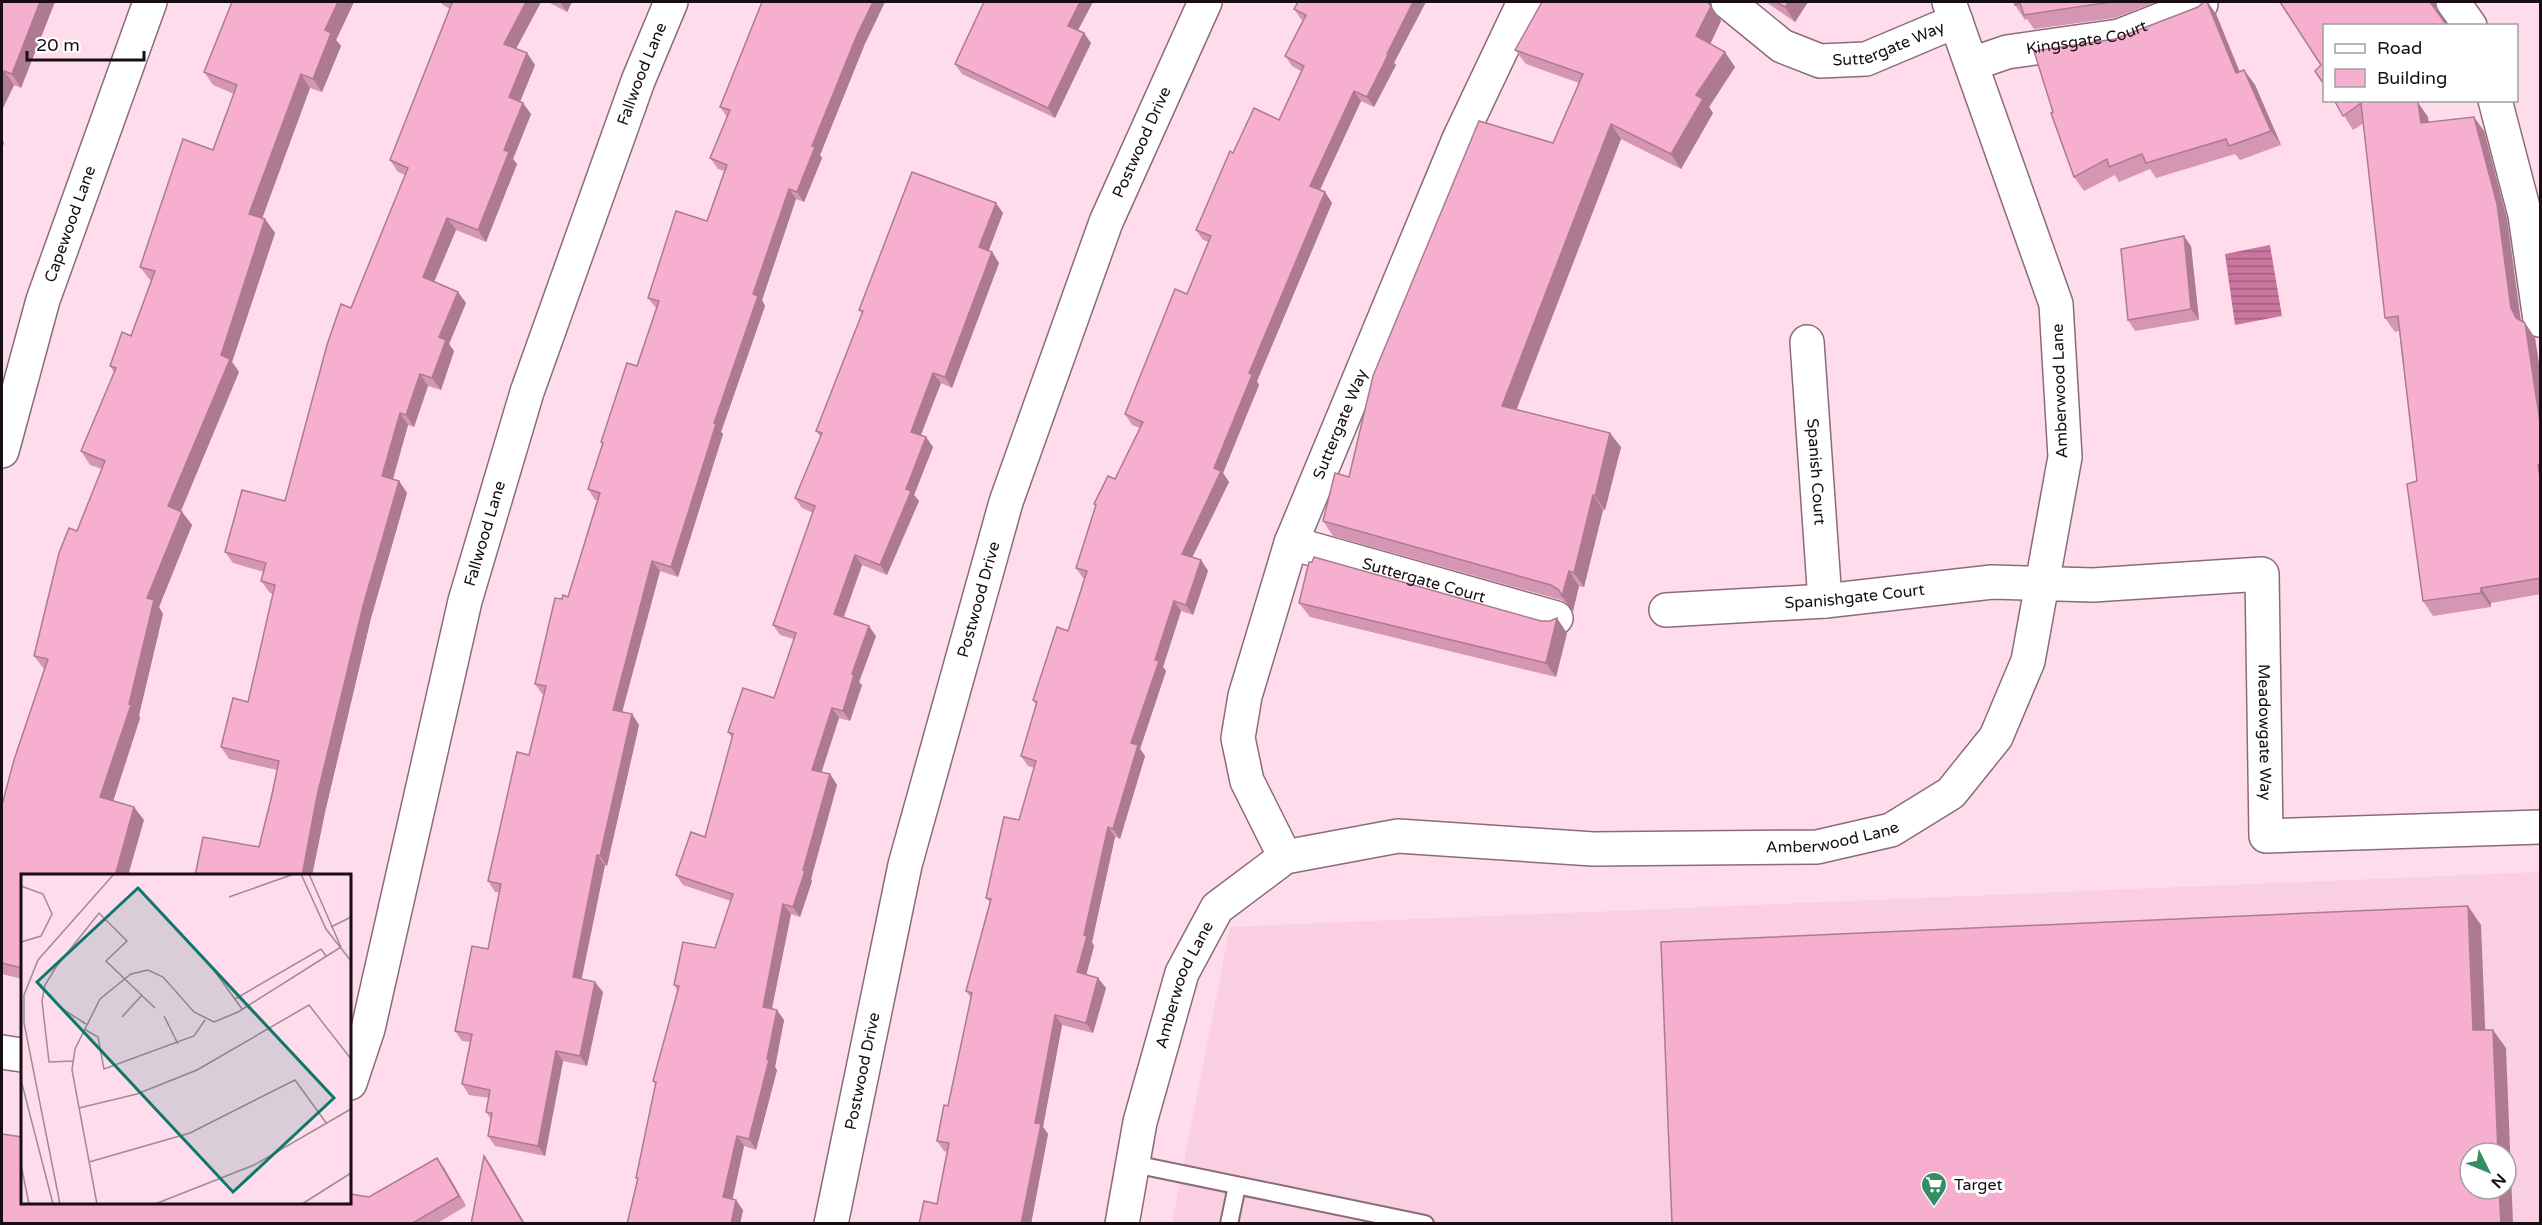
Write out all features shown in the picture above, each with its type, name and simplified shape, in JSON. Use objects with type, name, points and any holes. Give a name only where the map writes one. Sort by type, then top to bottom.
[{"type":"street","name":"Capewood Lane","points":[[2,451],[43,300],[150,2]]},
{"type":"street","name":"Fallwood Lane","points":[[351,1080],[368,1029],[469,590],[527,393],[638,81],[671,2]]},
{"type":"street","name":"Postwood Drive","points":[[831,1224],[905,865],[1006,502],[1106,222],[1205,2]]},
{"type":"street","name":"Suttergate Way","points":[[1285,857],[1247,780],[1238,738],[1245,696],[1291,543],[1459,140],[1524,2]]},
{"type":"street","name":"Suttergate Way","points":[[1728,2],[1782,46],[1820,61],[1866,58],[1953,11]]},
{"type":"street","points":[[2453,2],[2469,24]]},
{"type":"street","name":"Kingsgate Court","points":[[1972,64],[2007,52],[2119,36],[2201,4]]},
{"type":"street","name":"Amberwood Lane","points":[[1122,1224],[1140,1122],[1182,973],[1217,909],[1285,857],[1398,836],[1593,849],[1816,847],[1891,830],[1951,793],[1996,736],[2028,661],[2065,457],[2056,304],[1953,11]]},
{"type":"street","points":[[2496,102],[2524,214],[2541,320]]},
{"type":"street","name":"Spanish Court","points":[[1807,342],[1825,601]]},
{"type":"street","name":"Suttergate Court","points":[[1291,543],[1556,618]]},
{"type":"street","name":"Meadowgate Way","points":[[2042,584],[2092,585],[2262,574],[2266,836],[2541,827]]},
{"type":"street","name":"Spanishgate Court","points":[[1666,610],[1825,601],[1992,582],[2042,584]]},
{"type":"street","points":[[2,1052],[21,1055]]},
{"type":"lane","points":[[1134,1164],[1425,1224]]},
{"type":"lane","points":[[1229,1224],[1237,1186]]},
{"type":"shaded area","points":[[2270,245],[2282,316],[2235,325],[2225,254]]},
{"type":"shaded area","points":[[2540,872],[2540,1223],[1172,1224],[1230,927]]},
{"type":"building","points":[[2,2],[40,2],[12,74],[4,71],[2,77]]},
{"type":"building","points":[[232,2],[338,2],[325,30],[331,33],[313,79],[301,74],[249,214],[265,219],[221,355],[230,359],[168,506],[182,512],[147,598],[154,600],[129,704],[131,705],[100,797],[134,807],[116,874],[21,874],[21,968],[2,963],[2,805],[14,760],[48,659],[34,656],[59,553],[69,528],[77,531],[105,461],[81,451],[116,368],[110,366],[122,332],[131,336],[155,271],[140,267],[183,139],[213,150],[237,85],[204,72]]},
{"type":"building","points":[[450,2],[526,2],[504,44],[527,53],[509,97],[523,103],[504,150],[509,152],[478,230],[447,218],[423,277],[458,292],[439,337],[446,340],[432,378],[420,374],[406,415],[400,413],[382,476],[399,481],[363,606],[317,796],[302,874],[195,874],[203,837],[259,847],[279,761],[221,747],[233,698],[248,702],[275,585],[261,581],[266,563],[225,552],[242,490],[285,501],[327,345],[341,304],[351,308],[408,168],[390,160],[452,3]]},
{"type":"building","points":[[762,2],[873,2],[857,35],[812,146],[815,147],[797,192],[789,189],[753,294],[758,296],[714,423],[716,424],[671,567],[652,561],[613,710],[632,714],[600,856],[597,855],[573,977],[595,982],[580,1056],[556,1051],[538,1146],[488,1136],[492,1113],[486,1112],[490,1090],[462,1084],[472,1034],[455,1031],[472,946],[488,949],[501,884],[488,881],[517,752],[529,755],[546,686],[535,684],[555,598],[562,599],[563,595],[568,597],[600,493],[588,489],[603,443],[601,442],[627,363],[637,366],[659,301],[648,298],[676,211],[707,221],[727,165],[710,158],[730,110],[720,107]]},
{"type":"building","points":[[984,2],[1080,2],[1068,26],[1084,33],[1048,108],[955,64]]},
{"type":"building","points":[[1298,2],[1413,2],[1367,97],[1354,91],[1310,186],[1325,192],[1249,373],[1252,375],[1214,468],[1221,471],[1182,554],[1201,560],[1186,605],[1174,601],[1155,660],[1159,661],[1131,743],[1138,745],[1113,829],[1108,827],[1084,935],[1087,936],[1077,972],[1098,978],[1086,1023],[1055,1015],[1035,1123],[1041,1124],[1021,1224],[919,1224],[924,1201],[937,1204],[949,1143],[937,1141],[944,1105],[948,1106],[972,993],[966,991],[991,899],[986,898],[1004,817],[1019,820],[1036,761],[1021,756],[1037,702],[1033,700],[1057,627],[1068,631],[1087,571],[1076,568],[1096,505],[1094,504],[1108,476],[1115,479],[1143,422],[1125,414],[1175,289],[1187,294],[1211,236],[1196,230],[1230,151],[1233,153],[1254,108],[1279,120],[1304,66],[1285,56],[1306,15],[1294,9]]},
{"type":"building","points":[[1542,2],[1707,2],[1711,6],[1696,36],[1725,52],[1696,95],[1703,99],[1671,154],[1611,124],[1502,406],[1610,433],[1574,573],[1569,571],[1562,596],[1559,590],[1551,585],[1323,521],[1335,473],[1349,477],[1373,376],[1479,121],[1553,143],[1583,74],[1515,50]]},
{"type":"building","points":[[1776,2],[1789,2],[1785,7]]},
{"type":"building","points":[[2014,2],[2109,2],[2024,15],[2020,3],[2015,5]]},
{"type":"building","points":[[2207,2],[2236,73],[2244,70],[2271,131],[2229,146],[2226,139],[2146,163],[2142,154],[2109,167],[2107,159],[2074,177],[2051,113],[2053,112],[2034,51],[2115,39],[2198,7]]},
{"type":"building","points":[[2280,2],[2430,2],[2446,24],[2323,24],[2323,83],[2315,71],[2321,65]]},
{"type":"building","points":[[2335,102],[2417,102],[2421,123],[2474,117],[2497,204],[2511,308],[2516,318],[2525,323],[2541,429],[2541,465],[2538,465],[2541,483],[2541,578],[2481,588],[2481,593],[2423,601],[2407,484],[2417,481],[2398,316],[2385,318],[2361,103],[2343,116]]},
{"type":"building","points":[[912,172],[996,203],[979,247],[992,252],[945,377],[933,373],[911,432],[926,437],[906,489],[911,491],[880,565],[855,555],[834,614],[869,626],[852,674],[854,675],[843,711],[832,708],[812,770],[830,774],[803,870],[805,871],[793,907],[783,904],[763,1007],[777,1010],[767,1059],[769,1060],[749,1139],[737,1136],[723,1197],[736,1200],[731,1224],[627,1224],[656,1082],[653,1081],[679,986],[674,985],[683,942],[715,948],[733,894],[676,875],[691,832],[705,837],[733,734],[728,732],[743,688],[774,698],[796,633],[773,625],[815,506],[795,498],[822,433],[816,431],[863,311],[859,310]]},
{"type":"building","points":[[2184,236],[2191,309],[2128,320],[2121,249]]},
{"type":"building","points":[[1314,557],[1541,621],[1557,618],[1546,663],[1299,603],[1309,562],[1312,562]]},
{"type":"building","points":[[2468,906],[2473,1030],[2493,1030],[2498,1141],[2458,1141],[2458,1201],[2500,1201],[2501,1224],[1672,1224],[1661,942]]},
{"type":"building","points":[[2,1134],[21,1137],[21,1204],[351,1204],[351,1194],[369,1197],[437,1158],[459,1196],[411,1224],[2,1224]]},
{"type":"building","points":[[484,1156],[524,1224],[471,1224]]},
{"type":"place","name":"Target","points":[[1934,1208]]}]
